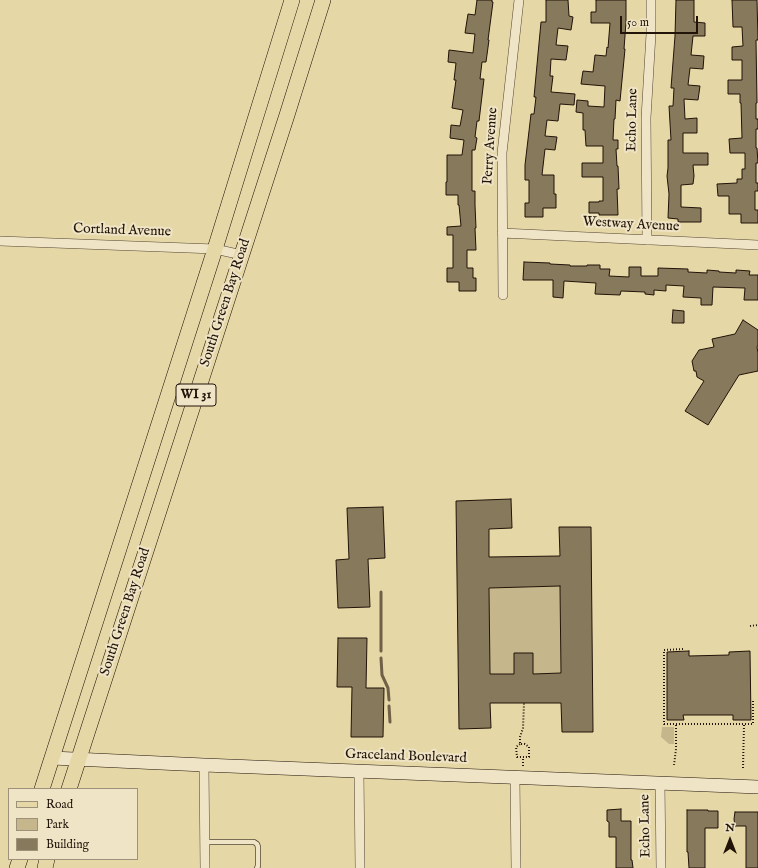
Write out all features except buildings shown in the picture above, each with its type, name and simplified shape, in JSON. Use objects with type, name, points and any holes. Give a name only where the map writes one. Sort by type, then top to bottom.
[{"type":"main road","name":"South Green Bay Road","points":[[42,788],[215,249],[292,0]]},
{"type":"main road","name":"South Green Bay Road","points":[[69,788],[323,0]]},
{"type":"street","name":"Perry Avenue","points":[[503,295],[502,153],[520,0]]},
{"type":"street","name":"Echo Lane","points":[[647,240],[646,118],[651,34],[651,0]]},
{"type":"street","name":"Westway Avenue","points":[[502,233],[758,245]]},
{"type":"street","name":"Cortland Avenue","points":[[0,241],[215,249],[242,255]]},
{"type":"street","name":"Graceland Boulevard","points":[[52,758],[758,787]]},
{"type":"street","points":[[204,765],[205,868]]},
{"type":"street","points":[[360,771],[360,868]]},
{"type":"street","points":[[515,778],[516,868]]},
{"type":"street","name":"Echo Lane","points":[[660,783],[661,868]]},
{"type":"lane","points":[[205,842],[254,842],[258,847],[257,868]]},
{"type":"path","points":[[750,626],[758,625]]},
{"type":"path","points":[[683,649],[664,650],[664,724],[753,724],[753,701],[751,701]]},
{"type":"path","points":[[520,744],[525,744],[529,747],[529,757],[517,756],[516,747],[520,744],[520,737],[523,728],[524,703]]},
{"type":"path","points":[[674,765],[676,750],[676,724]]},
{"type":"path","points":[[743,768],[744,725]]},
{"type":"green space","points":[[560,586],[561,673],[533,674],[533,653],[514,653],[514,674],[490,674],[489,588]]},
{"type":"green space","points":[[662,727],[674,727],[674,744],[669,744],[661,737]]},
{"type":"waterway","points":[[381,592],[381,651]]},
{"type":"waterway","points":[[381,658],[382,675],[388,688],[389,700]]},
{"type":"waterway","points":[[389,706],[390,722]]}]
